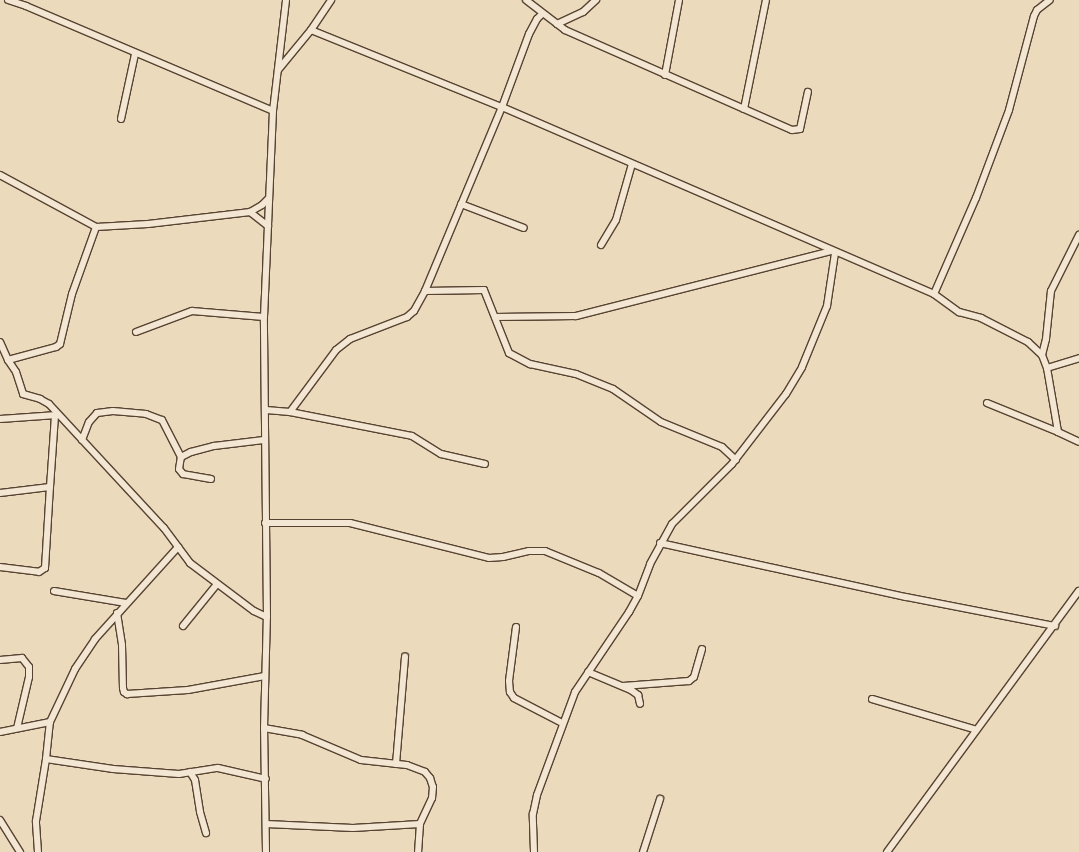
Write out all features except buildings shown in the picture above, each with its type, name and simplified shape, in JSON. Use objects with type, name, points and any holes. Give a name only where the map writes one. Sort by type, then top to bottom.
[{"type":"street","points":[[8,0],[273,111]]},
{"type":"street","points":[[266,852],[264,728],[267,617],[264,317],[273,111],[286,0]]},
{"type":"street","points":[[277,71],[311,30],[331,0]]},
{"type":"street","points":[[526,0],[557,24],[665,75],[792,130],[798,131],[800,129],[808,92]]},
{"type":"street","points":[[557,24],[583,12],[596,0]]},
{"type":"street","points":[[665,75],[679,0]]},
{"type":"street","points":[[744,109],[766,0]]},
{"type":"street","points":[[934,294],[976,198],[1009,110],[1034,16],[1037,10],[1050,0]]},
{"type":"street","points":[[290,412],[336,350],[362,332],[407,317],[414,311],[425,291],[502,107],[529,34],[537,19],[544,13]]},
{"type":"street","points":[[311,30],[502,107],[833,252],[934,294],[959,312],[981,318],[1028,342],[1042,355],[1047,368],[1058,432]]},
{"type":"street","points":[[121,118],[135,54]]},
{"type":"street","points":[[601,245],[616,220],[632,164]]},
{"type":"street","points":[[0,176],[96,227],[148,224],[250,212],[262,205],[268,198]]},
{"type":"street","points":[[461,204],[524,228]]},
{"type":"street","points":[[250,212],[268,226]]},
{"type":"street","points":[[8,360],[56,347],[60,344],[72,294],[96,227]]},
{"type":"street","points":[[1042,355],[1051,291],[1079,235]]},
{"type":"street","points":[[495,317],[576,316],[833,252]]},
{"type":"street","points":[[534,852],[533,814],[537,795],[562,722],[575,692],[638,596],[660,543],[672,524],[736,460],[786,394],[802,367],[827,306],[833,252]]},
{"type":"street","points":[[425,291],[484,290],[509,353],[530,364],[576,374],[613,389],[661,422],[722,447],[736,460]]},
{"type":"street","points":[[136,332],[192,311],[264,317]]},
{"type":"street","points":[[0,342],[16,372],[18,385],[23,394],[45,401],[56,416],[82,440],[164,528],[190,563],[254,611],[267,617]]},
{"type":"street","points":[[1047,368],[1079,358]]},
{"type":"street","points":[[987,402],[1079,442]]},
{"type":"street","points":[[266,410],[290,412],[412,436],[441,454],[485,464]]},
{"type":"street","points":[[82,440],[89,422],[97,413],[113,411],[146,414],[162,420],[181,457],[179,469],[183,474],[211,479]]},
{"type":"street","points":[[0,419],[56,416]]},
{"type":"street","points":[[0,567],[39,572],[45,568],[56,416]]},
{"type":"street","points":[[181,457],[191,452],[214,446],[264,440]]},
{"type":"street","points":[[0,493],[50,487]]},
{"type":"street","points":[[265,523],[350,523],[489,558],[529,551],[545,551],[599,573],[638,596]]},
{"type":"street","points":[[660,543],[888,593],[1055,626]]},
{"type":"street","points":[[38,852],[36,822],[50,722],[83,656],[117,613],[178,547]]},
{"type":"street","points":[[183,626],[217,584]]},
{"type":"street","points":[[54,591],[126,603]]},
{"type":"street","points":[[887,852],[1079,591]]},
{"type":"street","points":[[117,613],[122,645],[123,688],[127,694],[188,690],[265,676]]},
{"type":"street","points":[[516,627],[510,692],[514,698],[562,722]]},
{"type":"street","points":[[623,686],[690,681],[694,677],[702,649]]},
{"type":"street","points":[[396,764],[405,656]]},
{"type":"street","points":[[0,660],[22,658],[29,667],[29,677],[17,728]]},
{"type":"street","points":[[588,672],[638,694],[640,704]]},
{"type":"street","points":[[872,699],[977,730]]},
{"type":"street","points":[[0,732],[50,722]]},
{"type":"street","points":[[264,728],[302,736],[361,760],[416,767],[430,778],[433,786],[432,798],[420,824],[418,852]]},
{"type":"street","points":[[46,759],[130,770],[179,774],[218,768],[266,779]]},
{"type":"street","points":[[190,772],[195,780],[206,834]]},
{"type":"street","points":[[643,852],[660,799]]},
{"type":"street","points":[[0,820],[20,852]]},
{"type":"street","points":[[266,824],[372,828],[420,824]]}]
